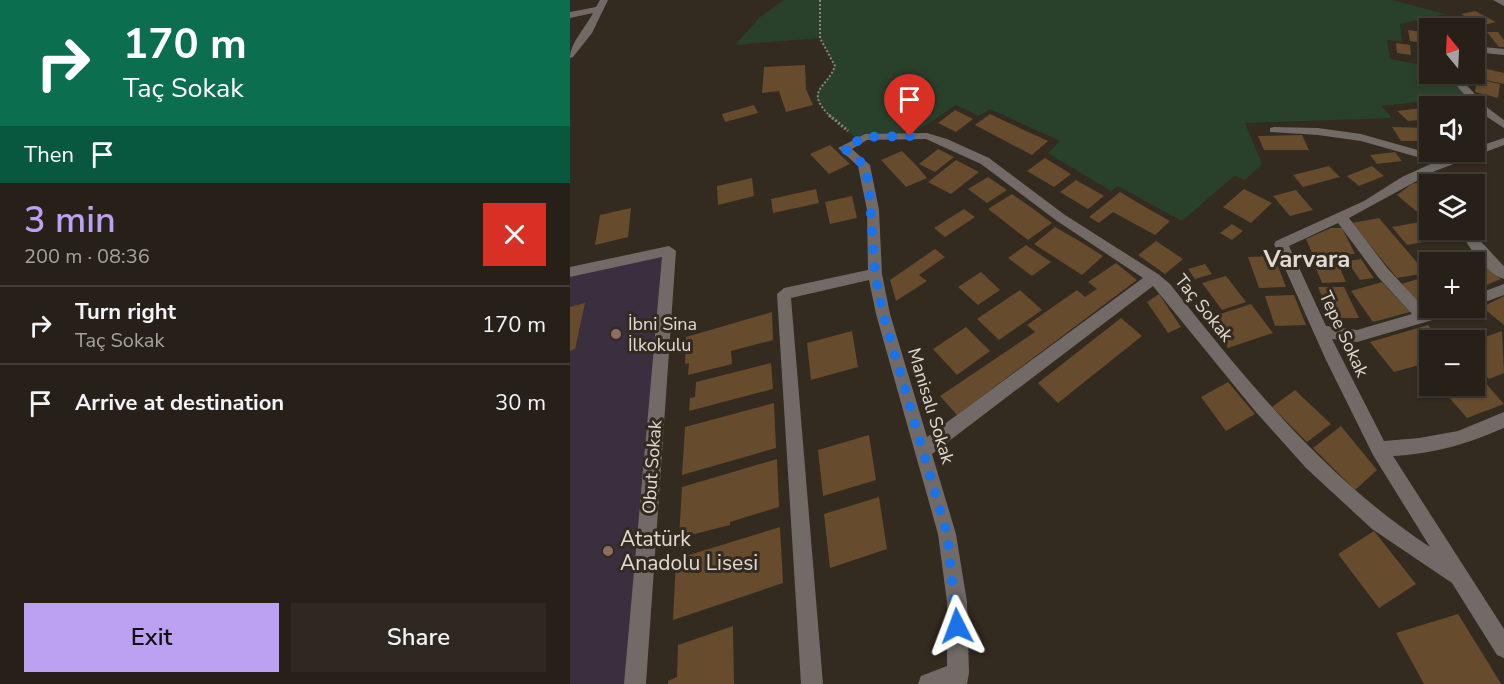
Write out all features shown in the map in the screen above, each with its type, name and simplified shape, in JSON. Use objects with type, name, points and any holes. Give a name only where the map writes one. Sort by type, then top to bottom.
[{"type":"street","points":[[570,56],[587,33],[604,0]]},
{"type":"street","points":[[1497,0],[1504,3]]},
{"type":"street","points":[[570,15],[599,9]]},
{"type":"street","points":[[1485,50],[1504,52]]},
{"type":"street","points":[[1460,84],[1485,111],[1504,125]]},
{"type":"street","points":[[1274,130],[1327,130],[1392,144],[1419,153]]},
{"type":"street","name":"Taç Sokak","points":[[852,144],[865,137],[927,136],[954,146],[985,161],[1061,218],[1153,278],[1165,288],[1243,387],[1302,452],[1370,514],[1458,576]]},
{"type":"street","name":"Tepe Sokak","points":[[1485,148],[1504,141]]},
{"type":"street","name":"Manisalı Sokak","points":[[852,144],[864,165],[869,185],[875,274],[883,314],[947,534],[957,602],[957,678]]},
{"type":"street","name":"Tepe Sokak","points":[[1446,162],[1341,217],[1281,244],[1321,332],[1379,449],[1504,648]]},
{"type":"street","points":[[1341,217],[1383,273],[1419,313]]},
{"type":"street","points":[[1472,240],[1484,256],[1504,274]]},
{"type":"street","name":"Obut Sokak","points":[[570,272],[669,251],[636,684]]},
{"type":"street","points":[[812,684],[784,294],[875,274]]},
{"type":"street","points":[[924,450],[1153,278]]},
{"type":"street","points":[[1485,296],[1504,288]]},
{"type":"street","points":[[1321,332],[1357,336],[1424,318]]},
{"type":"street","points":[[1379,449],[1419,446],[1458,439],[1504,420]]},
{"type":"street","points":[[929,684],[957,678]]},
{"type":"path","points":[[820,0],[820,38],[835,66],[819,88],[817,99],[852,144]]},
{"type":"shaded area","name":"Atatürk Anadolu Lisesi","points":[[669,251],[635,684],[570,684],[570,272]]},
{"type":"green space","points":[[784,0],[1391,0],[1446,14],[1419,18],[1400,24],[1402,41],[1387,40],[1390,59],[1419,64],[1419,84],[1460,84],[1470,96],[1419,96],[1419,102],[1382,106],[1392,118],[1245,123],[1262,164],[1245,180],[1234,176],[1182,221],[1118,186],[1111,191],[1048,153],[1060,141],[990,109],[979,116],[956,105],[910,136],[859,140],[830,117],[817,99],[821,85],[831,75],[835,66],[820,38],[735,45],[760,17]]},
{"type":"building","points":[[1475,11],[1496,22],[1485,25],[1485,18],[1468,18],[1461,14]]},
{"type":"building","points":[[1408,30],[1419,32],[1419,42],[1410,41]]},
{"type":"building","points":[[1487,32],[1498,32],[1504,40],[1504,47],[1499,47]]},
{"type":"building","points":[[1396,43],[1410,45],[1411,55],[1397,53]]},
{"type":"building","points":[[805,65],[806,89],[813,105],[786,112],[779,91],[762,93],[764,67]]},
{"type":"building","points":[[1485,68],[1504,73],[1504,84],[1485,80]]},
{"type":"building","points":[[1485,81],[1500,84],[1498,98],[1475,92],[1476,84],[1485,84]]},
{"type":"building","points":[[754,105],[758,113],[725,122],[722,114]]},
{"type":"building","points":[[1419,108],[1419,120],[1408,121],[1397,111]]},
{"type":"building","points":[[955,110],[973,119],[956,132],[938,123]]},
{"type":"building","points":[[990,114],[1048,141],[1032,155],[975,125]]},
{"type":"building","points":[[1392,127],[1419,128],[1419,141],[1401,141]]},
{"type":"building","points":[[1302,135],[1309,150],[1264,150],[1258,136]]},
{"type":"building","points":[[830,145],[850,164],[829,174],[810,154]]},
{"type":"building","points":[[938,149],[954,157],[935,172],[919,164]]},
{"type":"building","points":[[902,151],[927,178],[906,187],[881,160]]},
{"type":"building","points":[[1395,152],[1402,161],[1377,164],[1370,155]]},
{"type":"building","points":[[1045,158],[1071,174],[1054,187],[1027,171]]},
{"type":"building","points":[[956,160],[979,172],[951,194],[928,182]]},
{"type":"building","points":[[1329,166],[1340,177],[1303,187],[1293,175]]},
{"type":"building","points":[[1372,166],[1384,176],[1359,186],[1347,176]]},
{"type":"building","points":[[988,177],[1007,190],[987,203],[968,189]]},
{"type":"building","points":[[752,178],[754,196],[718,205],[717,186]]},
{"type":"building","points":[[1076,180],[1104,196],[1088,209],[1060,192]]},
{"type":"building","points":[[1419,182],[1419,210],[1416,211],[1397,195],[1412,184]]},
{"type":"building","points":[[816,189],[819,203],[773,213],[771,199]]},
{"type":"building","points":[[1244,189],[1272,203],[1251,223],[1223,207]]},
{"type":"building","points":[[1296,190],[1313,210],[1290,216],[1273,196]]},
{"type":"building","points":[[1120,192],[1170,221],[1155,235],[1113,212],[1099,223],[1089,217]]},
{"type":"building","points":[[1012,194],[1052,223],[1028,240],[988,209]]},
{"type":"building","points":[[852,196],[857,218],[830,224],[825,202]]},
{"type":"building","points":[[631,208],[628,237],[595,245],[600,215]]},
{"type":"building","points":[[964,209],[975,217],[945,237],[934,228]]},
{"type":"building","points":[[1379,218],[1419,265],[1419,274],[1397,278],[1352,223]]},
{"type":"building","points":[[1419,222],[1419,240],[1435,240],[1407,245],[1392,227]]},
{"type":"building","points":[[1232,224],[1243,231],[1232,240],[1220,233]]},
{"type":"building","points":[[1055,227],[1103,256],[1082,275],[1034,244]]},
{"type":"building","points":[[1331,228],[1342,228],[1355,254],[1313,255],[1306,239]]},
{"type":"building","points":[[1156,241],[1183,259],[1165,274],[1138,255]]},
{"type":"building","points":[[1026,245],[1051,262],[1032,276],[1008,258]]},
{"type":"building","points":[[935,249],[945,257],[919,275],[927,281],[896,301],[890,280]]},
{"type":"building","points":[[1274,256],[1286,287],[1259,288],[1248,257]]},
{"type":"building","points":[[1312,259],[1336,259],[1346,282],[1322,283]]},
{"type":"building","points":[[1361,259],[1374,278],[1360,280],[1347,261]]},
{"type":"building","points":[[1116,263],[1137,280],[957,415],[940,396],[1035,332],[1027,325],[1077,290],[1085,297],[1097,289],[1088,282]]},
{"type":"building","points":[[1205,264],[1212,274],[1195,279],[1188,269]]},
{"type":"building","points":[[1485,266],[1501,279],[1485,286]]},
{"type":"building","points":[[981,272],[1000,290],[978,305],[958,287]]},
{"type":"building","points":[[1226,276],[1246,302],[1222,310],[1202,283]]},
{"type":"building","points":[[1419,279],[1419,304],[1401,284]]},
{"type":"building","points":[[1382,282],[1410,312],[1373,322],[1351,291]]},
{"type":"building","points":[[1318,287],[1344,287],[1359,318],[1331,318]]},
{"type":"building","points":[[1020,290],[1042,310],[999,340],[977,319]]},
{"type":"building","points":[[1159,294],[1181,327],[1168,333],[1147,302]]},
{"type":"building","points":[[1294,295],[1306,325],[1275,326],[1265,296]]},
{"type":"building","points":[[1504,296],[1504,325],[1485,309],[1485,306]]},
{"type":"building","points":[[585,303],[575,349],[570,351],[570,307]]},
{"type":"building","points":[[1251,304],[1273,333],[1228,348],[1208,318]]},
{"type":"building","points":[[772,312],[773,340],[731,351],[732,364],[688,375],[689,363],[685,364],[686,337]]},
{"type":"building","points":[[1121,318],[1142,336],[1058,403],[1038,383]]},
{"type":"building","points":[[1428,325],[1432,330],[1419,330],[1419,365],[1394,372],[1370,342]]},
{"type":"building","points":[[966,327],[990,351],[957,375],[933,349]]},
{"type":"building","points":[[852,331],[858,367],[811,380],[807,343]]},
{"type":"building","points":[[1502,331],[1504,373],[1489,379],[1485,375],[1485,337]]},
{"type":"building","points":[[771,363],[773,389],[689,411],[690,398],[695,397],[696,382]]},
{"type":"building","points":[[1228,382],[1255,414],[1226,431],[1201,397]]},
{"type":"building","points":[[1485,382],[1504,404],[1467,418],[1448,396],[1485,396]]},
{"type":"building","points":[[1295,390],[1331,424],[1307,442],[1272,407]]},
{"type":"building","points":[[774,403],[776,448],[682,475],[685,427]]},
{"type":"building","points":[[1341,426],[1377,470],[1355,490],[1313,448]]},
{"type":"building","points":[[869,435],[876,480],[823,496],[818,450]]},
{"type":"building","points":[[777,459],[779,507],[730,522],[730,525],[679,538],[682,487]]},
{"type":"building","points":[[879,497],[887,549],[830,568],[824,514]]},
{"type":"building","points":[[780,527],[783,583],[673,620],[676,559]]},
{"type":"building","points":[[1374,531],[1416,584],[1379,608],[1338,554]]},
{"type":"building","points":[[1458,614],[1501,684],[1424,684],[1396,633]]},
{"type":"building","points":[[733,626],[734,684],[668,684],[668,681],[677,677],[678,645]]},
{"type":"place","name":"İbni Sina İlkokulu","points":[[616,334]]},
{"type":"place","name":"Atatürk Anadolu Lisesi","points":[[608,551]]},
{"type":"district","name":"Varvara","points":[[1307,259]]},
{"type":"route","points":[[910,136],[865,137],[844,148],[864,165],[869,185],[873,210],[875,274],[883,314],[947,534],[957,602],[957,626]]}]
